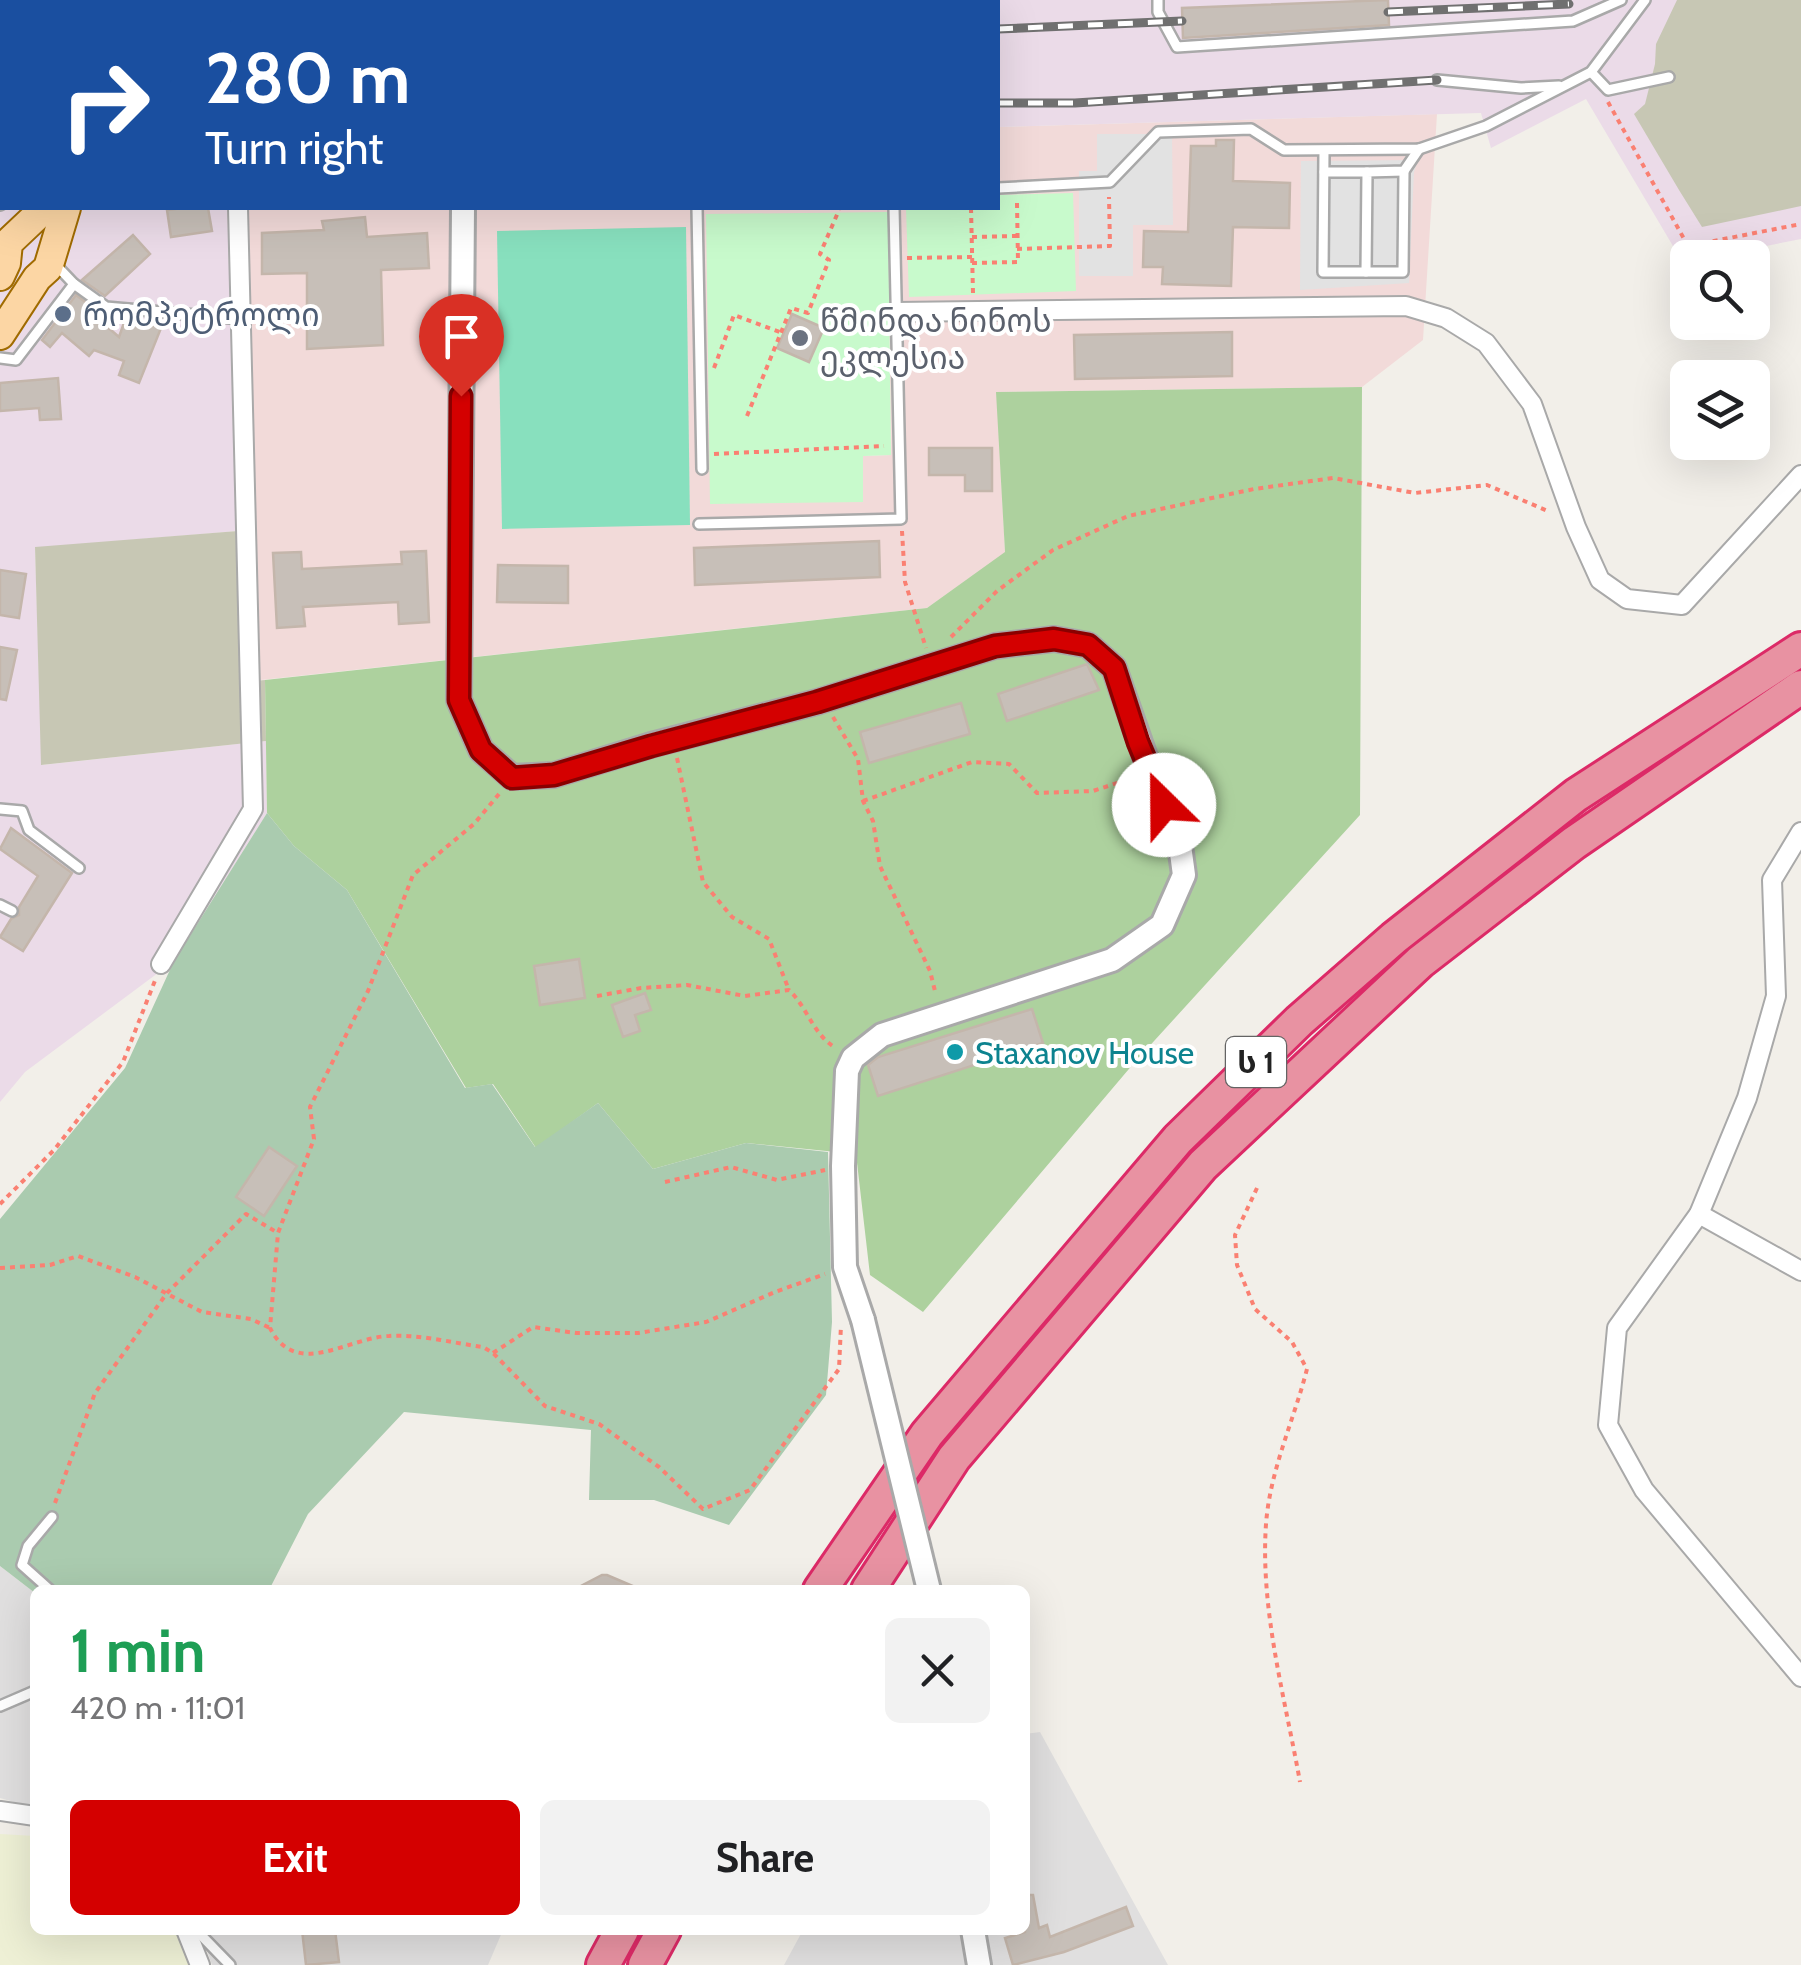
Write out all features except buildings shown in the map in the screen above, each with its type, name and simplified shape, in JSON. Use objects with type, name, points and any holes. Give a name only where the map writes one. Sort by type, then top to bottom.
[{"type":"highway","name":"ს 1","points":[[823,1585],[926,1434],[1178,1138],[1299,1021],[1394,938],[1576,794],[1801,649]]},
{"type":"highway","name":"ს 1","points":[[871,1585],[954,1458],[1204,1165],[1420,962],[1574,842],[1801,687]]},
{"type":"highway","points":[[603,1965],[619,1935]]},
{"type":"highway","points":[[645,1965],[661,1935]]},
{"type":"main road","points":[[43,210],[8,244],[2,268],[22,278],[47,263]]},
{"type":"main road","points":[[0,335],[47,263],[65,210]]},
{"type":"main road","points":[[24,232],[42,235],[47,263]]},
{"type":"street","points":[[161,964],[252,809],[238,210]]},
{"type":"street","points":[[464,210],[459,700],[481,750],[512,778],[554,775],[817,702],[995,646],[1054,639],[1088,645],[1114,668],[1150,772],[1179,838],[1184,876],[1162,925],[1112,960],[882,1035],[853,1058],[847,1072],[842,1166],[844,1267],[852,1319],[927,1585]]},
{"type":"street","points":[[896,312],[1406,306],[1446,318],[1486,343],[1532,404],[1576,527],[1600,580],[1627,598],[1682,605],[1801,475]]},
{"type":"street","points":[[1801,832],[1772,880],[1776,996],[1747,1098],[1699,1214],[1617,1328],[1608,1425],[1644,1490],[1801,1677]]},
{"type":"street","points":[[1699,1214],[1801,1271]]},
{"type":"street","points":[[0,1811],[30,1815]]},
{"type":"street","points":[[188,1935],[200,1965]]},
{"type":"street","points":[[973,1935],[978,1965]]},
{"type":"lane","points":[[1158,0],[1158,12],[1178,47],[1573,20],[1621,0]]},
{"type":"lane","points":[[1000,188],[1110,182],[1158,132],[1250,129],[1284,150],[1419,149],[1486,126],[1591,72],[1645,0]]},
{"type":"lane","points":[[1591,72],[1608,90],[1669,77]]},
{"type":"lane","points":[[1437,80],[1521,88],[1564,86]]},
{"type":"lane","points":[[1324,151],[1323,272],[1403,272],[1404,170],[1419,149]]},
{"type":"lane","points":[[1324,172],[1404,170]]},
{"type":"lane","points":[[1366,272],[1368,172]]},
{"type":"lane","points":[[698,210],[702,469]]},
{"type":"lane","points":[[699,524],[901,519],[894,210]]},
{"type":"lane","points":[[47,263],[106,307],[241,319]]},
{"type":"lane","points":[[0,358],[16,360],[74,284]]},
{"type":"lane","points":[[0,808],[22,812],[29,830],[80,868]]},
{"type":"lane","points":[[0,906],[12,911]]},
{"type":"lane","points":[[44,1585],[22,1565],[28,1546],[52,1517]]},
{"type":"lane","points":[[0,1706],[30,1693]]},
{"type":"lane","points":[[201,1935],[230,1965]]},
{"type":"path","points":[[1608,90],[1608,104],[1688,246],[1801,224]]},
{"type":"path","points":[[1018,249],[1110,246],[1110,182]]},
{"type":"path","points":[[895,258],[1018,262],[1016,203]]},
{"type":"path","points":[[747,416],[791,308],[808,313],[828,260],[820,254],[839,210]]},
{"type":"path","points":[[971,210],[974,313]]},
{"type":"path","points":[[972,237],[1017,236]]},
{"type":"path","points":[[700,386],[710,380],[734,315],[781,332]]},
{"type":"path","points":[[702,455],[899,446]]},
{"type":"path","points":[[932,667],[957,628],[998,591],[1053,550],[1128,516],[1254,489],[1334,478],[1415,493],[1487,485],[1536,504],[1576,527]]},
{"type":"path","points":[[901,519],[905,582],[932,667]]},
{"type":"path","points":[[817,702],[839,723],[858,759],[880,866],[930,970],[941,1014]]},
{"type":"path","points":[[672,740],[703,882],[732,917],[769,938],[789,990],[803,1003],[822,1040],[853,1058]]},
{"type":"path","points":[[864,802],[972,762],[1008,764],[1037,793],[1093,791],[1150,772]]},
{"type":"path","points":[[512,778],[474,824],[412,875],[368,991],[310,1108],[314,1139],[278,1233],[270,1328],[276,1342],[295,1354],[325,1352],[388,1335],[483,1347],[494,1353],[546,1406],[599,1424],[659,1467],[703,1509],[750,1490],[839,1369],[852,1319]]},
{"type":"path","points":[[0,1204],[54,1150],[123,1062],[161,964]]},
{"type":"path","points":[[597,996],[688,985],[745,996],[789,990]]},
{"type":"path","points":[[665,1182],[731,1166],[777,1180],[842,1166]]},
{"type":"path","points":[[1257,1188],[1235,1234],[1236,1265],[1256,1309],[1292,1342],[1306,1369],[1296,1412],[1282,1441],[1266,1523],[1268,1606],[1300,1782]]},
{"type":"path","points":[[52,1517],[59,1486],[94,1393],[166,1293],[246,1214],[278,1233]]},
{"type":"path","points":[[0,1268],[50,1266],[78,1256],[136,1277],[202,1312],[252,1318],[270,1328]]},
{"type":"path","points":[[494,1353],[533,1327],[576,1333],[638,1333],[706,1322],[844,1267]]},
{"type":"shaded area","points":[[1000,0],[1801,0],[1801,239],[1770,245],[1770,240],[1670,241],[1586,99],[1491,148],[1481,113],[1000,127]]},
{"type":"shaded area","points":[[1677,0],[1801,0],[1801,206],[1702,227],[1679,190],[1634,114],[1645,104],[1656,44]]},
{"type":"shaded area","points":[[1437,114],[1423,340],[1362,387],[997,392],[1005,553],[927,608],[242,682],[227,210],[1000,210],[1000,127]],"holes":[[[888,212],[891,455],[863,456]]]},
{"type":"shaded area","points":[[1097,134],[1172,134],[1173,225],[1133,225],[1133,276],[1079,276],[1079,171],[1097,171]]},
{"type":"shaded area","points":[[1418,160],[1414,172],[1409,283],[1300,290],[1301,161]]},
{"type":"shaded area","points":[[0,210],[227,210],[238,531],[35,548],[42,765],[266,741],[267,813],[174,961],[25,1072],[0,1102]]},
{"type":"shaded area","points":[[238,531],[243,682],[265,680],[266,741],[41,765],[35,547]]},
{"type":"shaded area","points":[[0,1566],[30,1589],[30,1807],[0,1798]]},
{"type":"shaded area","points":[[1040,1732],[1168,1965],[784,1965],[800,1935],[1030,1935],[1030,1733]]},
{"type":"shaded area","points":[[0,1834],[30,1836],[30,1935],[177,1935],[187,1948],[192,1965],[0,1965]]},
{"type":"shaded area","points":[[202,1935],[501,1935],[488,1965],[212,1965]]},
{"type":"green space","points":[[1073,193],[1076,291],[909,297],[906,210],[1000,210],[1000,195]]},
{"type":"green space","points":[[888,212],[891,455],[863,456],[863,502],[710,504],[706,214]]},
{"type":"green space","points":[[686,227],[690,525],[502,529],[497,231]]},
{"type":"green space","points":[[1362,387],[1360,815],[1134,1063],[923,1312],[870,1275],[856,1154],[746,1143],[653,1169],[598,1103],[536,1148],[493,1084],[466,1088],[347,890],[294,846],[267,813],[265,680],[927,608],[1005,552],[996,392]]},
{"type":"green space","points":[[267,813],[294,846],[347,890],[465,1088],[492,1084],[535,1147],[598,1103],[653,1169],[746,1143],[828,1152],[832,1322],[826,1395],[729,1525],[654,1500],[589,1500],[591,1430],[404,1412],[308,1514],[272,1585],[30,1585],[30,1589],[0,1566],[0,1219],[125,1068],[174,961]]},
{"type":"railway","points":[[1388,12],[1569,4]]},
{"type":"railway","points":[[1000,29],[1182,21]]},
{"type":"railway","points":[[1000,103],[1075,103],[1437,80]]},
{"type":"place","name":"რომპეტროლი","points":[[63,314]]},
{"type":"place","name":"წმინდა ნინოს ეკლესია","points":[[800,338]]},
{"type":"place","name":"Staxanov House","points":[[955,1052]]},
{"type":"route","points":[[461,396],[459,700],[481,750],[512,778],[554,775],[817,702],[995,646],[1054,639],[1088,645],[1114,668],[1164,805]]}]
